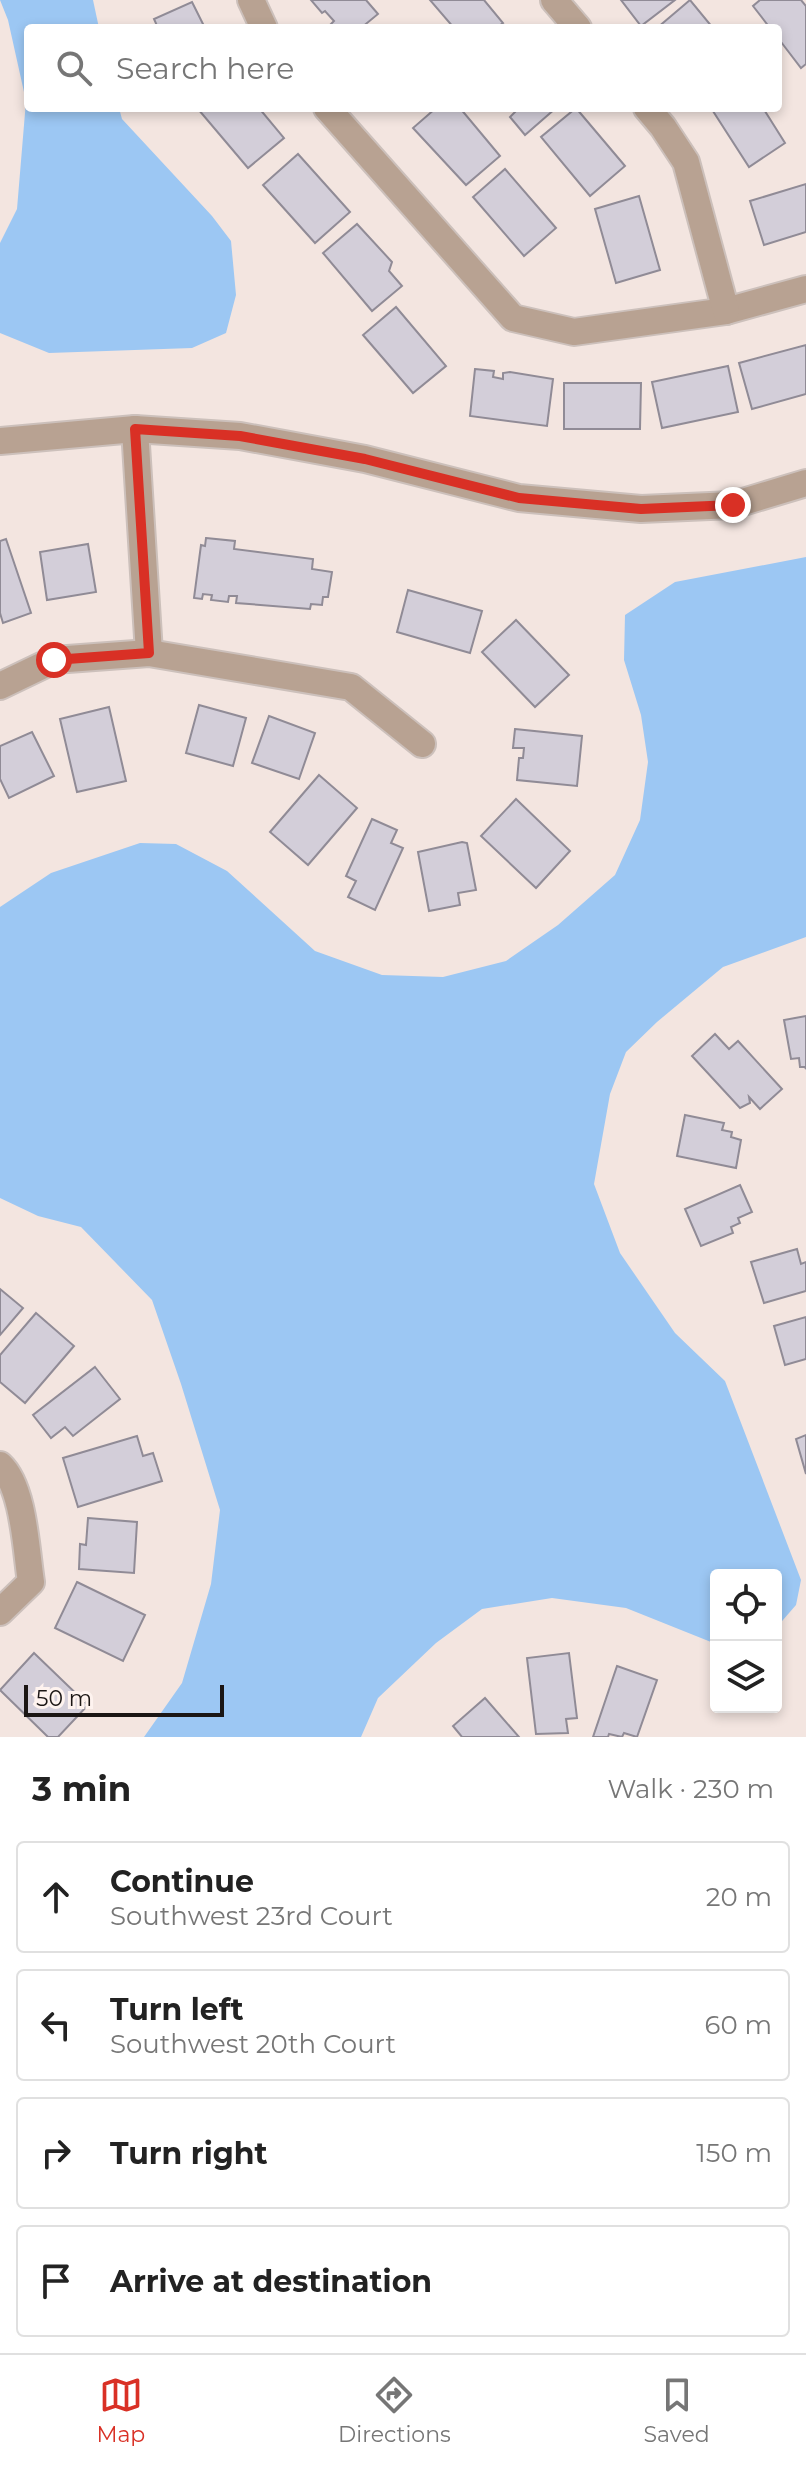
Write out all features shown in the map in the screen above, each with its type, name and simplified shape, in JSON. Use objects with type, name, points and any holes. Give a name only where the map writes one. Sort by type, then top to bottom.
[{"type":"street","points":[[251,0],[262,24]]},
{"type":"street","points":[[554,0],[575,24]]},
{"type":"street","points":[[331,112],[513,318],[574,332],[726,311],[806,289]]},
{"type":"street","points":[[650,112],[686,162],[726,311]]},
{"type":"street","points":[[135,429],[149,653]]},
{"type":"street","points":[[0,441],[135,429],[240,436],[365,459],[519,498],[641,509],[733,505],[806,483]]},
{"type":"street","points":[[0,686],[54,660],[149,653],[351,687],[422,744]]},
{"type":"street","points":[[0,1465],[8,1472],[21,1513],[31,1582],[0,1612]]},
{"type":"water","points":[[0,0],[93,0],[98,24],[24,24],[24,92],[8,20]]},
{"type":"water","points":[[25,112],[120,112],[122,119],[212,216],[231,241],[236,295],[226,333],[192,348],[49,353],[0,333],[0,243],[17,209]]},
{"type":"water","points":[[806,557],[806,937],[723,967],[626,1052],[610,1094],[594,1184],[620,1253],[675,1333],[725,1381],[801,1580],[796,1605],[782,1621],[782,1569],[710,1569],[710,1642],[626,1608],[552,1598],[482,1609],[436,1643],[378,1698],[361,1737],[144,1737],[182,1683],[211,1584],[220,1510],[152,1300],[81,1227],[38,1216],[0,1198],[0,907],[51,873],[140,843],[176,844],[227,871],[315,951],[382,975],[443,977],[506,961],[558,925],[615,875],[640,820],[648,762],[641,715],[624,660],[625,615],[675,582]]},
{"type":"building","points":[[311,0],[366,0],[378,14],[366,24],[331,24],[334,21],[325,11],[322,13]]},
{"type":"building","points":[[430,0],[484,0],[503,23],[502,24],[451,24]]},
{"type":"building","points":[[621,0],[675,0],[644,24],[639,24]]},
{"type":"building","points":[[690,0],[710,24],[662,24]]},
{"type":"building","points":[[760,0],[801,0],[806,6],[806,64],[801,68],[782,43],[782,24],[767,24],[753,6]]},
{"type":"building","points":[[192,2],[203,24],[156,24],[154,19]]},
{"type":"building","points":[[201,112],[262,112],[284,138],[248,168]]},
{"type":"building","points":[[431,112],[463,112],[500,156],[466,185],[413,128]]},
{"type":"building","points":[[515,112],[551,112],[525,135],[510,117]]},
{"type":"building","points":[[571,112],[579,112],[625,166],[590,196],[541,137]]},
{"type":"building","points":[[714,112],[766,112],[785,143],[749,167]]},
{"type":"building","points":[[298,154],[350,212],[315,243],[263,185]]},
{"type":"building","points":[[505,169],[556,228],[524,256],[473,197]]},
{"type":"building","points":[[806,184],[806,232],[764,245],[750,201]]},
{"type":"building","points":[[639,196],[660,270],[616,283],[595,209]]},
{"type":"building","points":[[357,224],[392,262],[389,271],[402,286],[372,311],[323,253]]},
{"type":"building","points":[[396,307],[446,366],[413,393],[363,335]]},
{"type":"building","points":[[806,345],[806,394],[752,409],[739,363]]},
{"type":"building","points":[[728,366],[738,412],[662,428],[652,382]]},
{"type":"building","points":[[475,369],[494,371],[493,377],[503,379],[503,373],[510,372],[553,379],[547,426],[470,416]]},
{"type":"building","points":[[564,383],[641,383],[640,429],[564,429]]},
{"type":"building","points":[[206,538],[235,541],[234,549],[313,559],[312,569],[332,572],[328,597],[323,597],[322,605],[311,604],[310,609],[236,603],[237,596],[229,596],[228,602],[211,600],[212,595],[203,594],[202,599],[194,598],[201,545],[205,546]]},
{"type":"building","points":[[6,539],[31,613],[3,623],[0,613],[0,541]]},
{"type":"building","points":[[88,544],[96,592],[47,600],[40,552]]},
{"type":"building","points":[[408,590],[482,611],[470,653],[397,632]]},
{"type":"building","points":[[516,620],[569,675],[535,707],[482,652]]},
{"type":"building","points":[[199,705],[246,718],[233,766],[186,753]]},
{"type":"building","points":[[109,707],[126,781],[77,792],[60,719]]},
{"type":"building","points":[[269,716],[315,733],[299,779],[252,763]]},
{"type":"building","points":[[515,729],[582,736],[577,786],[517,780],[519,758],[523,758],[524,748],[513,748]]},
{"type":"building","points":[[32,732],[54,776],[9,798],[0,779],[0,746]]},
{"type":"building","points":[[319,775],[357,808],[308,865],[270,832]]},
{"type":"building","points":[[516,799],[570,851],[536,888],[481,836]]},
{"type":"building","points":[[372,819],[397,830],[391,843],[403,848],[375,910],[348,897],[356,881],[346,876]]},
{"type":"building","points":[[467,843],[476,890],[458,893],[460,905],[429,911],[418,852]]},
{"type":"building","points":[[806,1016],[806,1069],[800,1067],[799,1058],[791,1059],[784,1020]]},
{"type":"building","points":[[715,1034],[729,1049],[738,1041],[782,1089],[760,1109],[749,1097],[750,1103],[740,1108],[692,1056]]},
{"type":"building","points":[[685,1115],[724,1123],[722,1130],[732,1132],[731,1137],[741,1140],[736,1168],[677,1156]]},
{"type":"building","points":[[740,1185],[752,1212],[738,1218],[740,1223],[731,1227],[733,1233],[701,1246],[685,1209]]},
{"type":"building","points":[[797,1249],[801,1264],[806,1262],[806,1291],[764,1303],[751,1262]]},
{"type":"building","points":[[0,1289],[23,1308],[0,1335]]},
{"type":"building","points":[[36,1313],[74,1346],[25,1403],[0,1382],[0,1355]]},
{"type":"building","points":[[806,1317],[806,1359],[785,1365],[774,1326]]},
{"type":"building","points":[[95,1367],[120,1399],[73,1436],[65,1427],[51,1438],[33,1415]]},
{"type":"building","points":[[806,1435],[806,1474],[796,1439]]},
{"type":"building","points":[[137,1436],[143,1456],[153,1453],[162,1481],[78,1507],[63,1458]]},
{"type":"building","points":[[88,1518],[137,1522],[134,1573],[79,1569],[80,1544],[86,1545]]},
{"type":"building","points":[[77,1582],[145,1615],[123,1661],[55,1628]]},
{"type":"building","points":[[34,1653],[88,1705],[58,1737],[48,1737],[0,1690]]},
{"type":"building","points":[[569,1653],[577,1718],[566,1719],[568,1733],[536,1734],[527,1658]]},
{"type":"building","points":[[617,1666],[657,1680],[637,1737],[624,1733],[622,1737],[609,1734],[608,1737],[593,1737]]},
{"type":"building","points":[[485,1698],[519,1737],[462,1737],[453,1726]]},
{"type":"route","points":[[54,660],[149,653],[135,429],[240,436],[365,459],[519,498],[641,509],[733,505]]}]
